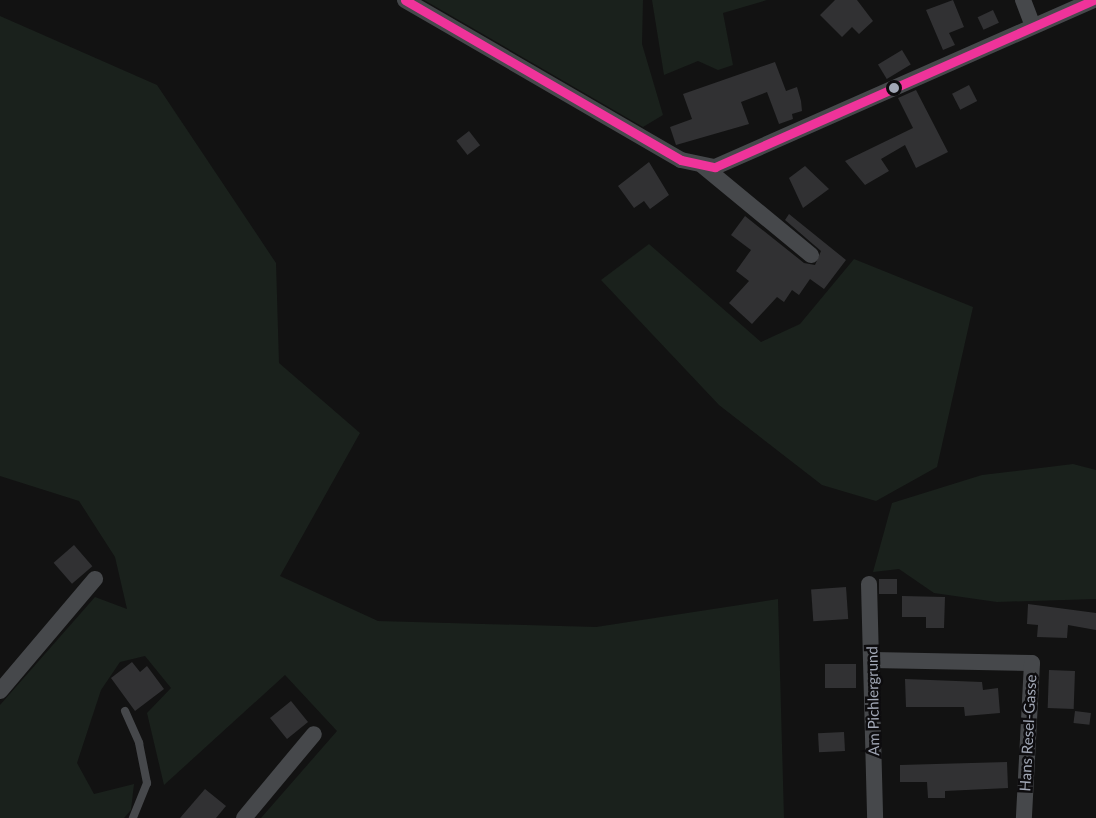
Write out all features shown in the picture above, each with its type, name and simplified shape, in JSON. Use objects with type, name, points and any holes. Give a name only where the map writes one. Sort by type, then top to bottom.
[{"type":"street","points":[[405,0],[681,160],[703,166],[726,163],[1032,24],[1094,0]]},
{"type":"street","points":[[1023,0],[1032,24]]},
{"type":"street","points":[[703,166],[811,255]]},
{"type":"street","points":[[0,691],[95,579]]},
{"type":"street","name":"Am Pichlergrund","points":[[869,584],[875,818]]},
{"type":"street","name":"Hans Resel-Gasse","points":[[872,660],[1032,663],[1024,818]]},
{"type":"street","points":[[244,818],[314,734]]},
{"type":"lane","points":[[125,711],[139,742],[147,783],[132,818]]},
{"type":"shaded area","points":[[424,0],[643,0],[642,44],[663,115],[643,127]]},
{"type":"shaded area","points":[[652,0],[767,0],[723,13],[733,65],[718,70],[698,61],[664,75]]},
{"type":"shaded area","points":[[0,16],[157,85],[276,263],[279,363],[360,433],[280,576],[378,621],[596,627],[778,599],[784,818],[261,818],[337,731],[285,675],[164,785],[147,713],[171,688],[145,656],[120,662],[101,690],[77,763],[94,794],[134,784],[131,810],[124,818],[0,818],[0,705],[95,597],[127,609],[115,557],[79,501],[0,476]]},
{"type":"shaded area","points":[[649,244],[761,342],[800,324],[854,259],[973,307],[937,467],[876,501],[822,485],[719,405],[601,280]]},
{"type":"shaded area","points":[[1073,464],[1096,470],[1096,599],[997,602],[934,593],[899,569],[873,572],[892,503],[982,475]]},
{"type":"building","points":[[835,0],[857,0],[873,21],[859,34],[852,27],[842,37],[820,15]]},
{"type":"building","points":[[953,0],[964,27],[949,33],[955,45],[943,50],[926,10]]},
{"type":"building","points":[[993,10],[999,23],[984,30],[978,17]]},
{"type":"building","points":[[902,50],[911,65],[887,79],[878,64]]},
{"type":"building","points":[[775,62],[786,91],[797,87],[802,111],[792,114],[793,119],[779,124],[767,92],[741,102],[749,124],[676,145],[670,127],[692,119],[683,94]]},
{"type":"building","points":[[969,85],[977,101],[960,110],[952,94]]},
{"type":"building","points":[[916,90],[948,152],[916,168],[905,145],[881,159],[889,171],[865,185],[845,161],[913,128],[898,98]]},
{"type":"building","points":[[469,131],[480,145],[467,155],[456,141]]},
{"type":"building","points":[[649,162],[669,195],[650,209],[644,201],[634,208],[618,186]]},
{"type":"building","points":[[805,166],[829,189],[803,208],[789,178]]},
{"type":"building","points":[[789,214],[846,260],[824,289],[810,279],[799,295],[792,290],[784,302],[777,297],[752,324],[729,303],[749,281],[736,271],[751,250],[731,235],[745,216],[804,263],[815,265],[821,251],[785,220]]},
{"type":"building","points":[[74,545],[92,566],[72,584],[54,563]]},
{"type":"building","points":[[879,579],[897,579],[897,594],[879,594]]},
{"type":"building","points":[[846,587],[848,619],[813,621],[811,589]]},
{"type":"building","points":[[902,596],[945,597],[944,628],[926,628],[926,617],[902,617]]},
{"type":"building","points":[[1028,604],[1096,613],[1096,630],[1068,625],[1067,638],[1037,637],[1038,625],[1027,624]]},
{"type":"building","points":[[132,662],[140,672],[147,666],[164,689],[135,711],[111,678]]},
{"type":"building","points":[[825,664],[856,664],[856,688],[825,688]]},
{"type":"building","points":[[1049,670],[1075,671],[1074,709],[1048,708]]},
{"type":"building","points":[[905,679],[982,682],[983,690],[998,688],[1000,713],[965,716],[964,707],[906,707]]},
{"type":"building","points":[[291,701],[308,722],[287,739],[270,718]]},
{"type":"building","points":[[1075,711],[1091,713],[1089,725],[1074,723]]},
{"type":"building","points":[[844,732],[845,751],[819,752],[818,733]]},
{"type":"building","points":[[1007,762],[1008,788],[945,791],[945,798],[928,798],[927,782],[900,782],[900,765]]},
{"type":"building","points":[[205,789],[226,806],[216,818],[180,818]]},
{"type":"transit line","points":[[405,0],[681,160],[715,167],[1094,0]]}]
